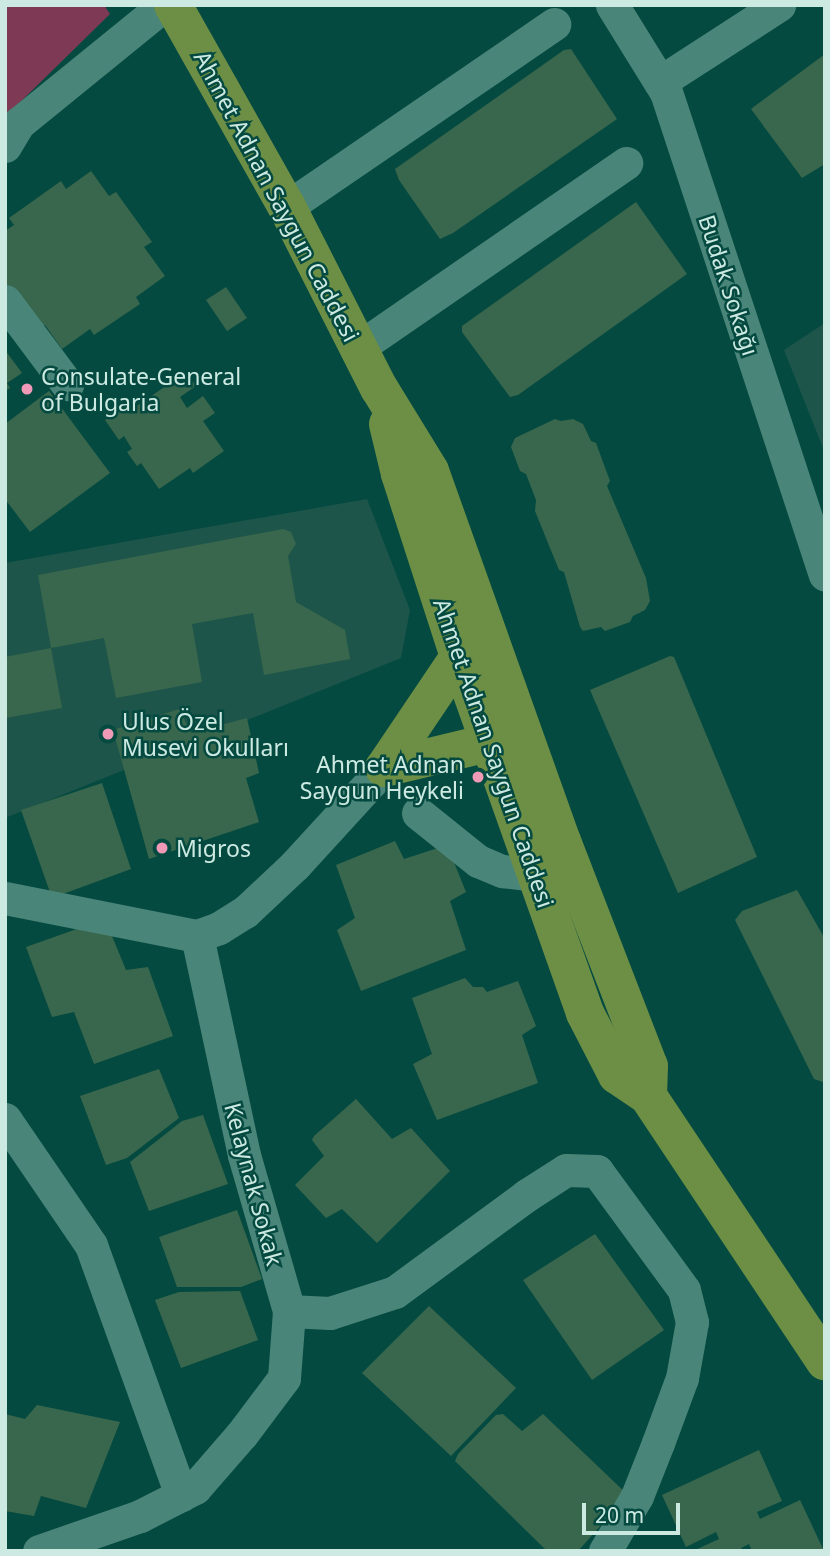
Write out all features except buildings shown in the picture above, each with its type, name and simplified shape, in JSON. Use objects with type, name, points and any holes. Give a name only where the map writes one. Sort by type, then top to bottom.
[{"type":"main road","name":"Ahmet Adnan Saygun Caddesi","points":[[173,5],[287,207],[379,388],[430,471],[562,841],[649,1066],[648,1096]]},
{"type":"main road","name":"Ahmet Adnan Saygun Caddesi","points":[[379,388],[400,474],[459,657],[585,1013],[617,1076],[648,1096],[825,1361]]},
{"type":"main road","points":[[459,657],[507,688],[488,743],[384,768],[459,657]]},
{"type":"street","points":[[5,146],[19,123],[164,5]]},
{"type":"street","name":"Budak Sokağı","points":[[612,5],[660,82],[825,575]]},
{"type":"street","points":[[660,82],[779,5]]},
{"type":"street","points":[[287,207],[554,24]]},
{"type":"street","points":[[358,348],[626,163]]},
{"type":"street","points":[[5,301],[67,384]]},
{"type":"street","points":[[5,898],[197,936],[219,928],[245,912],[295,865],[384,768]]},
{"type":"street","points":[[418,813],[478,861],[502,871],[536,875]]},
{"type":"street","name":"Kelaynak Sokak","points":[[39,1551],[140,1516],[195,1488],[242,1434],[284,1378],[289,1311],[244,1155],[197,936]]},
{"type":"street","points":[[5,1119],[91,1245],[181,1495]]},
{"type":"street","points":[[289,1311],[330,1313],[395,1292],[527,1195],[566,1170],[597,1171],[684,1290],[692,1322],[682,1378],[658,1443],[637,1496],[605,1551]]},
{"type":"shaded area","points":[[5,5],[104,5],[110,14],[5,117]]},
{"type":"shaded area","points":[[825,323],[825,453],[784,350]]},
{"type":"shaded area","name":"Ulus Özel Musevi Okulları","points":[[367,499],[410,610],[401,658],[5,818],[5,563]]},
{"type":"place","name":"Consulate-General of Bulgaria","points":[[27,389]]},
{"type":"place","name":"Ulus Özel Musevi Okulları","points":[[108,734]]},
{"type":"place","name":"Ahmet Adnan Saygun Heykeli","points":[[478,777]]},
{"type":"place","name":"Migros","points":[[162,848]]}]
